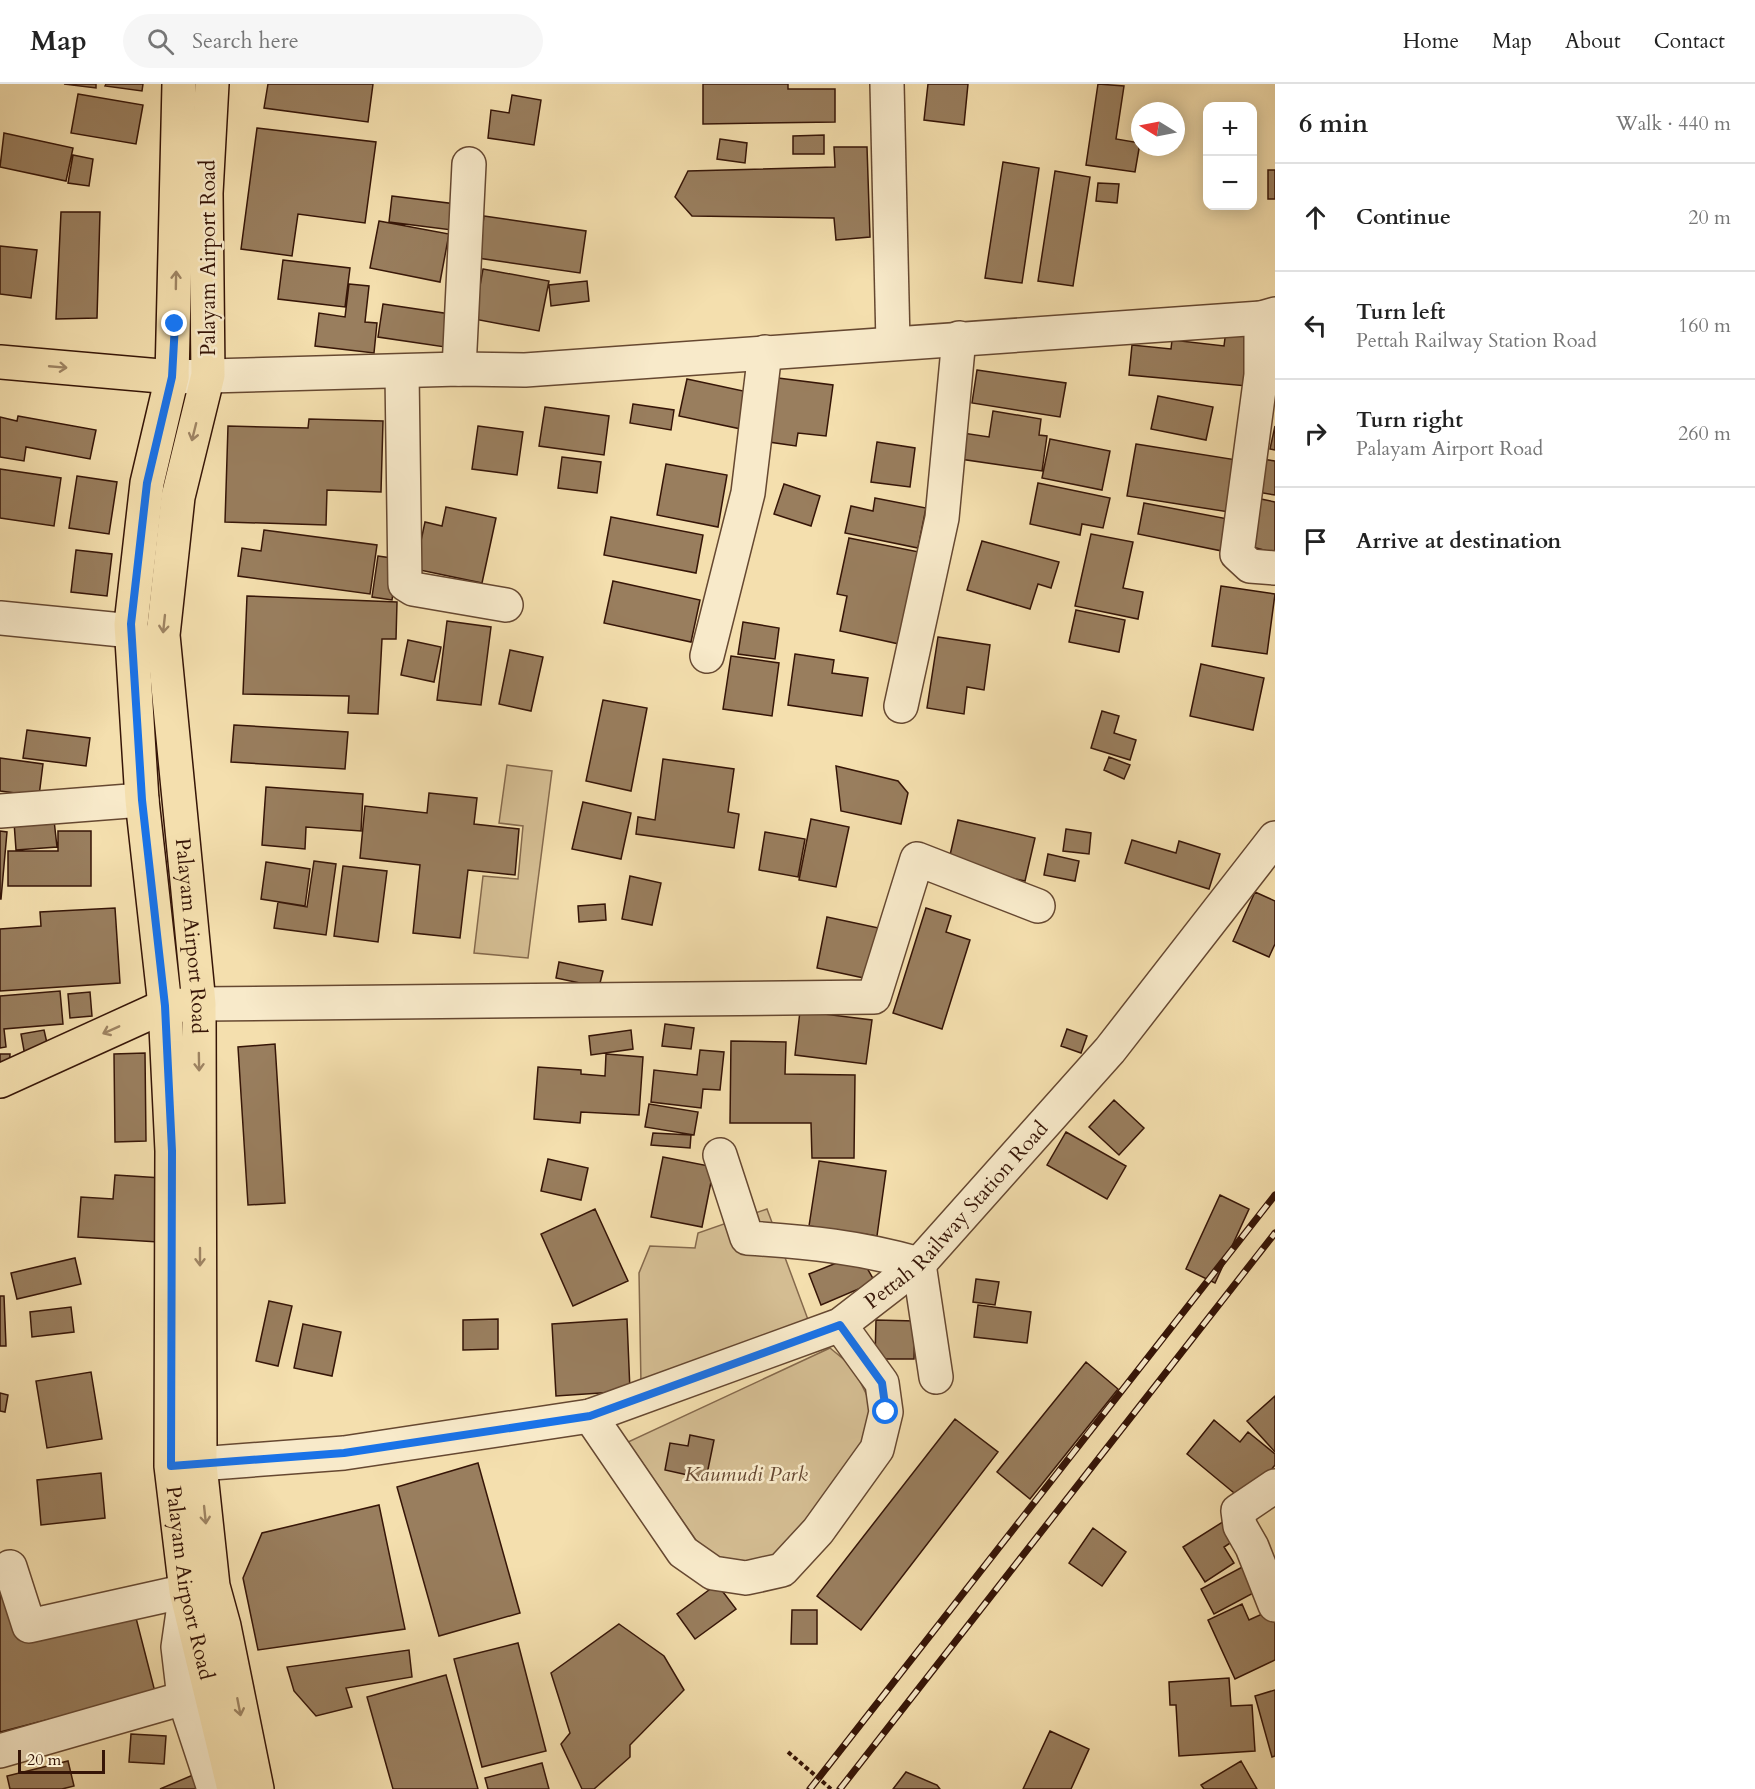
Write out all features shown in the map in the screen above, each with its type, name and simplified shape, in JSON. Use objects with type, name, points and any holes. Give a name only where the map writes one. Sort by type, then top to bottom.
[{"type":"main road","name":"Palayam Airport Road","points":[[179,84],[172,377],[147,483],[132,631],[142,800],[165,1006],[185,1465],[186,1592],[234,1789]]},
{"type":"main road","name":"Palayam Airport Road","points":[[212,84],[206,205],[208,375],[178,497],[163,635],[199,1004],[185,1465],[224,1626],[257,1789]]},
{"type":"main road","points":[[0,362],[172,377]]},
{"type":"main road","points":[[0,1081],[165,1006],[199,1004]]},
{"type":"street","points":[[887,84],[893,343]]},
{"type":"street","points":[[459,369],[469,164]]},
{"type":"street","points":[[172,377],[402,373],[459,369],[525,370],[1268,316],[1237,554],[1250,566],[1275,568]]},
{"type":"street","points":[[901,706],[942,518],[959,338]]},
{"type":"street","points":[[707,656],[748,494],[765,352]]},
{"type":"street","points":[[402,373],[405,584],[413,589],[506,605]]},
{"type":"street","points":[[0,618],[132,631]]},
{"type":"street","points":[[0,811],[142,800]]},
{"type":"street","name":"Pettah Railway Station Road","points":[[185,1465],[344,1453],[590,1416],[840,1325],[919,1264],[1110,1050],[1275,838]]},
{"type":"street","points":[[199,1004],[874,997],[916,859],[1038,906]]},
{"type":"street","points":[[720,1155],[747,1238],[850,1247],[919,1264],[936,1377]]},
{"type":"street","points":[[590,1416],[683,1552],[713,1573],[746,1578],[782,1570],[818,1531],[877,1449],[884,1422],[886,1412],[882,1383],[840,1325]]},
{"type":"street","points":[[1275,1486],[1238,1511],[1240,1526],[1252,1547],[1275,1605]]},
{"type":"street","points":[[10,1567],[29,1626],[186,1592],[177,1647],[184,1698],[214,1789]]},
{"type":"street","points":[[0,1751],[184,1698]]},
{"type":"path","points":[[788,1752],[831,1789]]},
{"type":"green space","points":[[507,765],[552,771],[528,958],[474,953],[483,876],[518,879],[523,826],[499,823]]},
{"type":"green space","points":[[767,1209],[810,1325],[641,1384],[639,1273],[650,1246],[695,1248],[698,1233]]},
{"type":"green space","name":"Kaumudi Park","points":[[830,1348],[853,1367],[874,1410],[855,1464],[776,1564],[709,1559],[628,1442]]},
{"type":"building","points":[[64,84],[96,84],[96,88]]},
{"type":"building","points":[[106,84],[143,84],[142,91],[105,86]]},
{"type":"building","points":[[268,84],[373,84],[368,122],[264,108]]},
{"type":"building","points":[[703,84],[788,84],[788,89],[835,89],[835,122],[703,124]]},
{"type":"building","points":[[928,84],[968,84],[964,125],[924,120]]},
{"type":"building","points":[[1098,84],[1124,86],[1116,139],[1131,142],[1131,156],[1138,156],[1135,172],[1086,165]]},
{"type":"building","points":[[78,94],[143,105],[136,144],[71,133]]},
{"type":"building","points":[[512,95],[541,100],[534,145],[488,138],[491,110],[509,113]]},
{"type":"building","points":[[257,128],[376,142],[365,223],[298,214],[292,256],[241,249]]},
{"type":"building","points":[[4,133],[73,148],[66,181],[0,167]]},
{"type":"building","points":[[824,135],[824,154],[793,154],[793,136]]},
{"type":"building","points":[[720,139],[747,143],[745,163],[717,159]]},
{"type":"building","points":[[834,147],[867,147],[870,237],[836,240],[834,218],[692,216],[675,197],[688,171],[835,167]]},
{"type":"building","points":[[73,155],[93,159],[89,186],[68,183]]},
{"type":"building","points":[[1003,162],[1039,168],[1022,283],[985,278]]},
{"type":"building","points":[[1268,170],[1275,170],[1275,199],[1268,199]]},
{"type":"building","points":[[1055,171],[1090,177],[1073,286],[1038,281]]},
{"type":"building","points":[[1098,183],[1119,184],[1117,203],[1096,201]]},
{"type":"building","points":[[392,196],[456,204],[452,230],[389,222]]},
{"type":"building","points":[[61,212],[100,212],[97,318],[56,319]]},
{"type":"building","points":[[484,216],[586,231],[580,273],[478,258]]},
{"type":"building","points":[[379,221],[449,234],[440,282],[370,268]]},
{"type":"building","points":[[0,246],[37,250],[31,298],[0,294]]},
{"type":"building","points":[[283,260],[350,268],[345,307],[278,299]]},
{"type":"building","points":[[483,269],[549,281],[539,331],[474,319]]},
{"type":"building","points":[[587,281],[589,301],[551,306],[549,285]]},
{"type":"building","points":[[349,284],[369,286],[365,322],[377,323],[374,353],[315,346],[319,313],[345,317]]},
{"type":"building","points":[[383,304],[450,314],[445,347],[378,337]]},
{"type":"building","points":[[1226,330],[1253,333],[1247,386],[1129,375],[1132,345],[1171,349],[1172,340],[1224,346]]},
{"type":"building","points":[[977,370],[1066,383],[1060,417],[972,403]]},
{"type":"building","points":[[778,378],[833,385],[826,436],[798,433],[796,446],[769,442]]},
{"type":"building","points":[[687,379],[748,392],[741,429],[679,416]]},
{"type":"building","points":[[1158,396],[1213,407],[1206,440],[1151,429]]},
{"type":"building","points":[[633,404],[674,410],[671,430],[630,423]]},
{"type":"building","points":[[545,407],[609,416],[604,455],[539,446]]},
{"type":"building","points":[[993,411],[1041,419],[1039,435],[1047,436],[1042,471],[960,459],[963,433],[989,437]]},
{"type":"building","points":[[18,416],[96,430],[90,459],[26,447],[24,461],[0,457],[0,417],[17,421]]},
{"type":"building","points":[[309,419],[383,421],[381,492],[327,490],[326,525],[225,522],[228,426],[308,428]]},
{"type":"building","points":[[478,426],[523,432],[517,475],[472,469]]},
{"type":"building","points":[[1275,426],[1275,450],[1270,449]]},
{"type":"building","points":[[1050,439],[1110,451],[1102,490],[1042,478]]},
{"type":"building","points":[[877,442],[915,448],[910,487],[871,482]]},
{"type":"building","points":[[1136,444],[1237,460],[1229,512],[1127,496]]},
{"type":"building","points":[[562,457],[601,462],[597,493],[558,488]]},
{"type":"building","points":[[1262,459],[1275,461],[1275,495],[1257,492]]},
{"type":"building","points":[[666,464],[727,475],[718,527],[657,515]]},
{"type":"building","points":[[0,469],[61,478],[54,526],[0,518]]},
{"type":"building","points":[[77,476],[117,482],[109,534],[69,528]]},
{"type":"building","points":[[1038,483],[1110,498],[1103,528],[1082,524],[1080,535],[1030,524]]},
{"type":"building","points":[[784,484],[820,496],[811,526],[774,514]]},
{"type":"building","points":[[875,498],[926,508],[918,548],[845,533],[851,506],[873,511]]},
{"type":"building","points":[[1261,499],[1275,502],[1275,553],[1249,546]]},
{"type":"building","points":[[1144,503],[1228,519],[1222,551],[1138,534]]},
{"type":"building","points":[[446,507],[496,518],[482,583],[415,569],[425,522],[442,526]]},
{"type":"building","points":[[611,517],[703,535],[696,573],[604,555]]},
{"type":"building","points":[[264,530],[377,545],[370,594],[238,576],[242,548],[261,551]]},
{"type":"building","points":[[1091,534],[1133,542],[1123,588],[1143,592],[1138,619],[1075,606]]},
{"type":"building","points":[[849,538],[919,552],[899,644],[840,631],[847,596],[837,594]]},
{"type":"building","points":[[982,541],[1059,562],[1051,588],[1038,584],[1030,609],[967,590]]},
{"type":"building","points":[[76,550],[112,554],[107,596],[71,592]]},
{"type":"building","points":[[378,556],[398,559],[392,600],[372,597]]},
{"type":"building","points":[[613,581],[700,600],[691,642],[604,623]]},
{"type":"building","points":[[1221,586],[1275,594],[1267,654],[1212,646]]},
{"type":"building","points":[[247,596],[397,602],[396,639],[382,639],[378,714],[348,713],[349,696],[243,694]]},
{"type":"building","points":[[1076,610],[1125,620],[1119,652],[1069,642]]},
{"type":"building","points":[[447,621],[491,627],[481,705],[437,700]]},
{"type":"building","points":[[743,622],[779,628],[775,659],[738,654]]},
{"type":"building","points":[[938,637],[990,645],[984,690],[967,687],[964,714],[927,708]]},
{"type":"building","points":[[408,640],[441,647],[434,682],[401,675]]},
{"type":"building","points":[[510,650],[543,657],[531,711],[499,704]]},
{"type":"building","points":[[795,654],[834,660],[832,673],[868,678],[862,716],[788,705]]},
{"type":"building","points":[[731,656],[779,663],[772,716],[723,709]]},
{"type":"building","points":[[1201,664],[1264,678],[1253,730],[1190,716]]},
{"type":"building","points":[[603,700],[647,708],[631,791],[586,781]]},
{"type":"building","points":[[1102,711],[1119,716],[1114,733],[1136,740],[1130,760],[1091,748]]},
{"type":"building","points":[[234,725],[348,732],[345,769],[231,762]]},
{"type":"building","points":[[27,730],[90,738],[86,766],[23,758]]},
{"type":"building","points":[[1109,757],[1130,765],[1124,779],[1104,770]]},
{"type":"building","points":[[0,758],[43,764],[39,796],[0,791]]},
{"type":"building","points":[[663,759],[734,769],[728,812],[739,814],[734,848],[636,834],[638,817],[655,820]]},
{"type":"building","points":[[836,766],[898,781],[908,793],[901,824],[841,811]]},
{"type":"building","points":[[266,787],[363,794],[361,831],[306,827],[305,849],[262,845]]},
{"type":"building","points":[[429,793],[477,798],[474,824],[519,829],[515,875],[468,870],[460,938],[413,933],[420,865],[360,858],[365,806],[427,813]]},
{"type":"building","points":[[583,802],[631,813],[621,859],[572,849]]},
{"type":"building","points":[[811,819],[849,827],[836,887],[799,880]]},
{"type":"building","points":[[54,820],[57,847],[16,850],[14,822]]},
{"type":"building","points":[[958,820],[1035,838],[1025,881],[948,864]]},
{"type":"building","points":[[1066,829],[1091,833],[1089,854],[1063,851]]},
{"type":"building","points":[[0,831],[7,832],[1,899],[0,899]]},
{"type":"building","points":[[58,831],[91,831],[91,886],[8,886],[8,851],[58,851]]},
{"type":"building","points":[[765,832],[805,839],[798,877],[759,870]]},
{"type":"building","points":[[1132,840],[1176,853],[1179,841],[1220,854],[1209,889],[1125,863]]},
{"type":"building","points":[[1048,854],[1079,861],[1075,881],[1044,875]]},
{"type":"building","points":[[314,861],[336,864],[326,935],[274,928],[278,902],[307,907]]},
{"type":"building","points":[[266,862],[310,869],[305,906],[261,899]]},
{"type":"building","points":[[343,866],[387,871],[378,942],[334,936]]},
{"type":"building","points":[[630,876],[661,883],[652,925],[622,919]]},
{"type":"building","points":[[1255,892],[1275,901],[1275,944],[1269,957],[1233,941]]},
{"type":"building","points":[[605,904],[606,920],[579,922],[578,906]]},
{"type":"building","points":[[115,908],[120,983],[0,991],[0,929],[41,926],[40,912]]},
{"type":"building","points":[[926,908],[951,916],[946,932],[970,940],[942,1029],[893,1013]]},
{"type":"building","points":[[827,917],[888,930],[878,981],[817,968]]},
{"type":"building","points":[[559,962],[603,971],[599,987],[556,978]]},
{"type":"building","points":[[60,991],[63,1024],[4,1029],[6,1047],[0,1048],[0,996]]},
{"type":"building","points":[[90,992],[92,1016],[70,1018],[68,994]]},
{"type":"building","points":[[800,1011],[872,1020],[866,1064],[795,1055]]},
{"type":"building","points":[[665,1024],[694,1028],[691,1049],[662,1046]]},
{"type":"building","points":[[1067,1029],[1087,1036],[1081,1053],[1061,1046]]},
{"type":"building","points":[[44,1030],[49,1052],[25,1056],[21,1034]]},
{"type":"building","points":[[631,1030],[633,1049],[591,1055],[589,1036]]},
{"type":"building","points":[[731,1041],[786,1042],[785,1074],[855,1075],[854,1158],[812,1158],[811,1123],[730,1123]]},
{"type":"building","points":[[275,1044],[285,1203],[248,1205],[238,1047]]},
{"type":"building","points":[[700,1050],[724,1052],[720,1090],[703,1089],[701,1108],[651,1102],[654,1070],[697,1075]]},
{"type":"building","points":[[145,1053],[146,1141],[115,1142],[114,1054]]},
{"type":"building","points":[[0,1054],[10,1054],[9,1074],[0,1074]]},
{"type":"building","points":[[606,1054],[643,1057],[639,1115],[581,1112],[580,1123],[534,1119],[538,1067],[581,1070],[581,1074],[605,1076]]},
{"type":"building","points":[[1114,1100],[1144,1128],[1119,1155],[1089,1127]]},
{"type":"building","points":[[649,1104],[698,1112],[694,1135],[645,1127]]},
{"type":"building","points":[[1066,1132],[1126,1166],[1107,1199],[1047,1165]]},
{"type":"building","points":[[653,1133],[691,1135],[690,1148],[651,1145]]},
{"type":"building","points":[[663,1157],[714,1167],[702,1227],[651,1217]]},
{"type":"building","points":[[548,1159],[588,1168],[581,1200],[541,1191]]},
{"type":"building","points":[[819,1161],[886,1171],[877,1236],[809,1226]]},
{"type":"building","points":[[115,1175],[162,1178],[158,1242],[78,1237],[81,1197],[113,1199]]},
{"type":"building","points":[[1220,1195],[1249,1209],[1215,1283],[1186,1269]]},
{"type":"building","points":[[595,1209],[628,1281],[573,1306],[541,1234]]},
{"type":"building","points":[[859,1254],[875,1282],[821,1305],[809,1274]]},
{"type":"building","points":[[75,1258],[81,1284],[17,1299],[11,1273]]},
{"type":"building","points":[[976,1279],[999,1282],[995,1305],[973,1302]]},
{"type":"building","points":[[0,1296],[4,1296],[6,1346],[0,1346]]},
{"type":"building","points":[[269,1301],[292,1306],[278,1366],[256,1361]]},
{"type":"building","points":[[978,1305],[1031,1312],[1027,1343],[974,1337]]},
{"type":"building","points":[[71,1307],[74,1332],[32,1337],[30,1312]]},
{"type":"building","points":[[498,1319],[498,1349],[463,1350],[463,1320]]},
{"type":"building","points":[[627,1319],[630,1391],[556,1396],[552,1324]]},
{"type":"building","points":[[876,1320],[915,1321],[914,1359],[875,1359]]},
{"type":"building","points":[[303,1324],[341,1332],[332,1376],[294,1368]]},
{"type":"building","points":[[1086,1362],[1118,1389],[1030,1499],[997,1472]]},
{"type":"building","points":[[91,1372],[102,1439],[47,1448],[36,1381]]},
{"type":"building","points":[[0,1393],[8,1395],[5,1412],[0,1411]]},
{"type":"building","points":[[1275,1396],[1275,1452],[1247,1421]]},
{"type":"building","points":[[955,1419],[998,1452],[861,1630],[817,1596]]},
{"type":"building","points":[[1214,1420],[1240,1442],[1248,1432],[1275,1454],[1275,1465],[1245,1502],[1187,1454]]},
{"type":"building","points":[[690,1435],[714,1440],[706,1479],[665,1470],[670,1443],[688,1446]]},
{"type":"building","points":[[478,1463],[520,1613],[439,1636],[397,1487]]},
{"type":"building","points":[[101,1473],[105,1518],[41,1525],[37,1480]]},
{"type":"building","points":[[379,1505],[405,1629],[258,1650],[243,1578],[262,1533]]},
{"type":"building","points":[[1229,1518],[1241,1536],[1224,1547],[1234,1563],[1205,1582],[1183,1547]]},
{"type":"building","points":[[1093,1528],[1126,1552],[1102,1586],[1069,1563]]},
{"type":"building","points":[[1246,1565],[1259,1590],[1214,1614],[1201,1589]]},
{"type":"building","points":[[0,1575],[16,1636],[49,1627],[135,1614],[155,1692],[0,1732]]},
{"type":"building","points":[[717,1584],[736,1609],[695,1639],[677,1614]]},
{"type":"building","points":[[1242,1604],[1249,1620],[1271,1610],[1275,1618],[1275,1660],[1235,1679],[1208,1620]]},
{"type":"building","points":[[792,1610],[817,1610],[817,1644],[791,1644]]},
{"type":"building","points":[[619,1624],[664,1656],[684,1690],[630,1745],[630,1757],[594,1789],[582,1789],[561,1744],[570,1733],[551,1673]]},
{"type":"building","points":[[518,1643],[546,1751],[482,1767],[454,1659]]},
{"type":"building","points":[[409,1650],[412,1677],[346,1688],[352,1707],[316,1716],[294,1691],[287,1667]]},
{"type":"building","points":[[446,1675],[478,1789],[393,1789],[367,1697]]},
{"type":"building","points":[[1229,1678],[1231,1706],[1252,1705],[1255,1751],[1179,1756],[1176,1705],[1170,1705],[1169,1682]]},
{"type":"building","points":[[1275,1690],[1275,1756],[1272,1757],[1255,1696]]},
{"type":"building","points":[[1050,1731],[1089,1749],[1071,1789],[1023,1789]]},
{"type":"building","points":[[131,1734],[166,1736],[164,1764],[129,1762]]},
{"type":"building","points":[[68,1761],[74,1786],[62,1789],[10,1789],[7,1776]]},
{"type":"building","points":[[1241,1761],[1257,1789],[1204,1789],[1201,1785]]},
{"type":"building","points":[[542,1763],[549,1789],[488,1789],[485,1778]]},
{"type":"building","points":[[906,1772],[937,1785],[940,1789],[893,1789]]},
{"type":"building","points":[[193,1775],[199,1789],[160,1789]]},
{"type":"railway","points":[[810,1789],[1275,1195]]},
{"type":"railway","points":[[840,1789],[1275,1233]]},
{"type":"route","points":[[175,324],[172,377],[147,483],[131,624],[142,800],[165,1006],[172,1151],[171,1466],[344,1453],[590,1416],[840,1325],[882,1383],[886,1412]]}]
